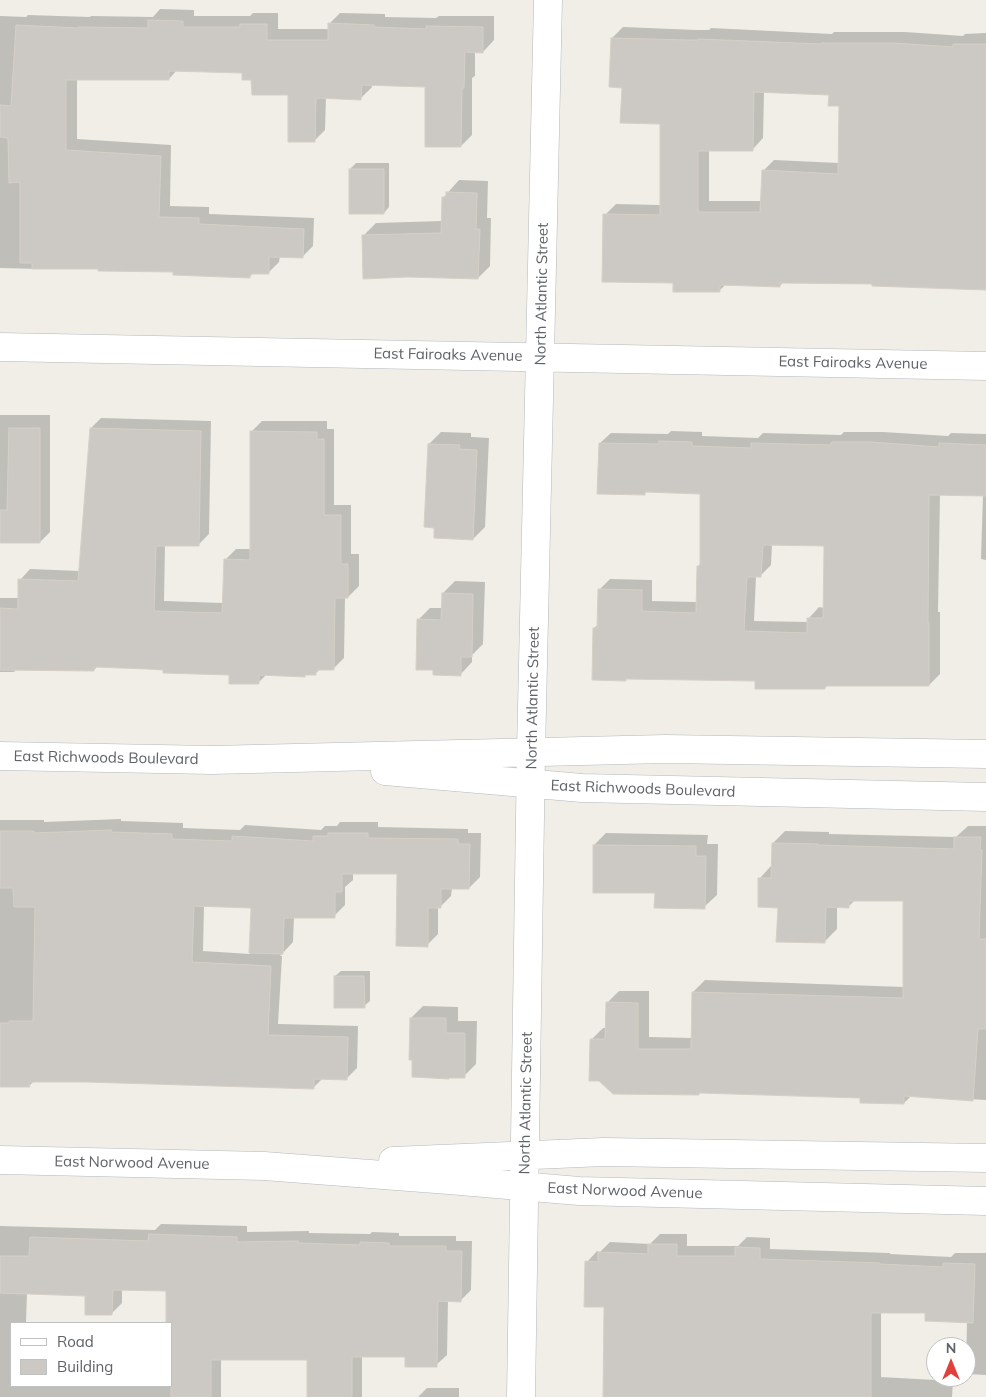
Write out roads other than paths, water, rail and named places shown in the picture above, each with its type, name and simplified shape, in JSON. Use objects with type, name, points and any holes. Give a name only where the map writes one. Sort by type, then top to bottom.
[{"type":"street","name":"North Atlantic Street","points":[[521,1397],[531,752],[548,0]]},
{"type":"street","name":"East Fairoaks Avenue","points":[[0,347],[986,366]]},
{"type":"street","name":"East Richwoods Boulevard","points":[[0,756],[212,760],[664,749],[986,754]]},
{"type":"street","name":"East Richwoods Boulevard","points":[[212,760],[439,776],[531,785],[624,790],[986,797]]},
{"type":"street","name":"East Norwood Avenue","points":[[264,1166],[604,1152],[986,1158]]},
{"type":"street","name":"East Norwood Avenue","points":[[0,1160],[264,1166],[579,1191],[986,1201]]}]
